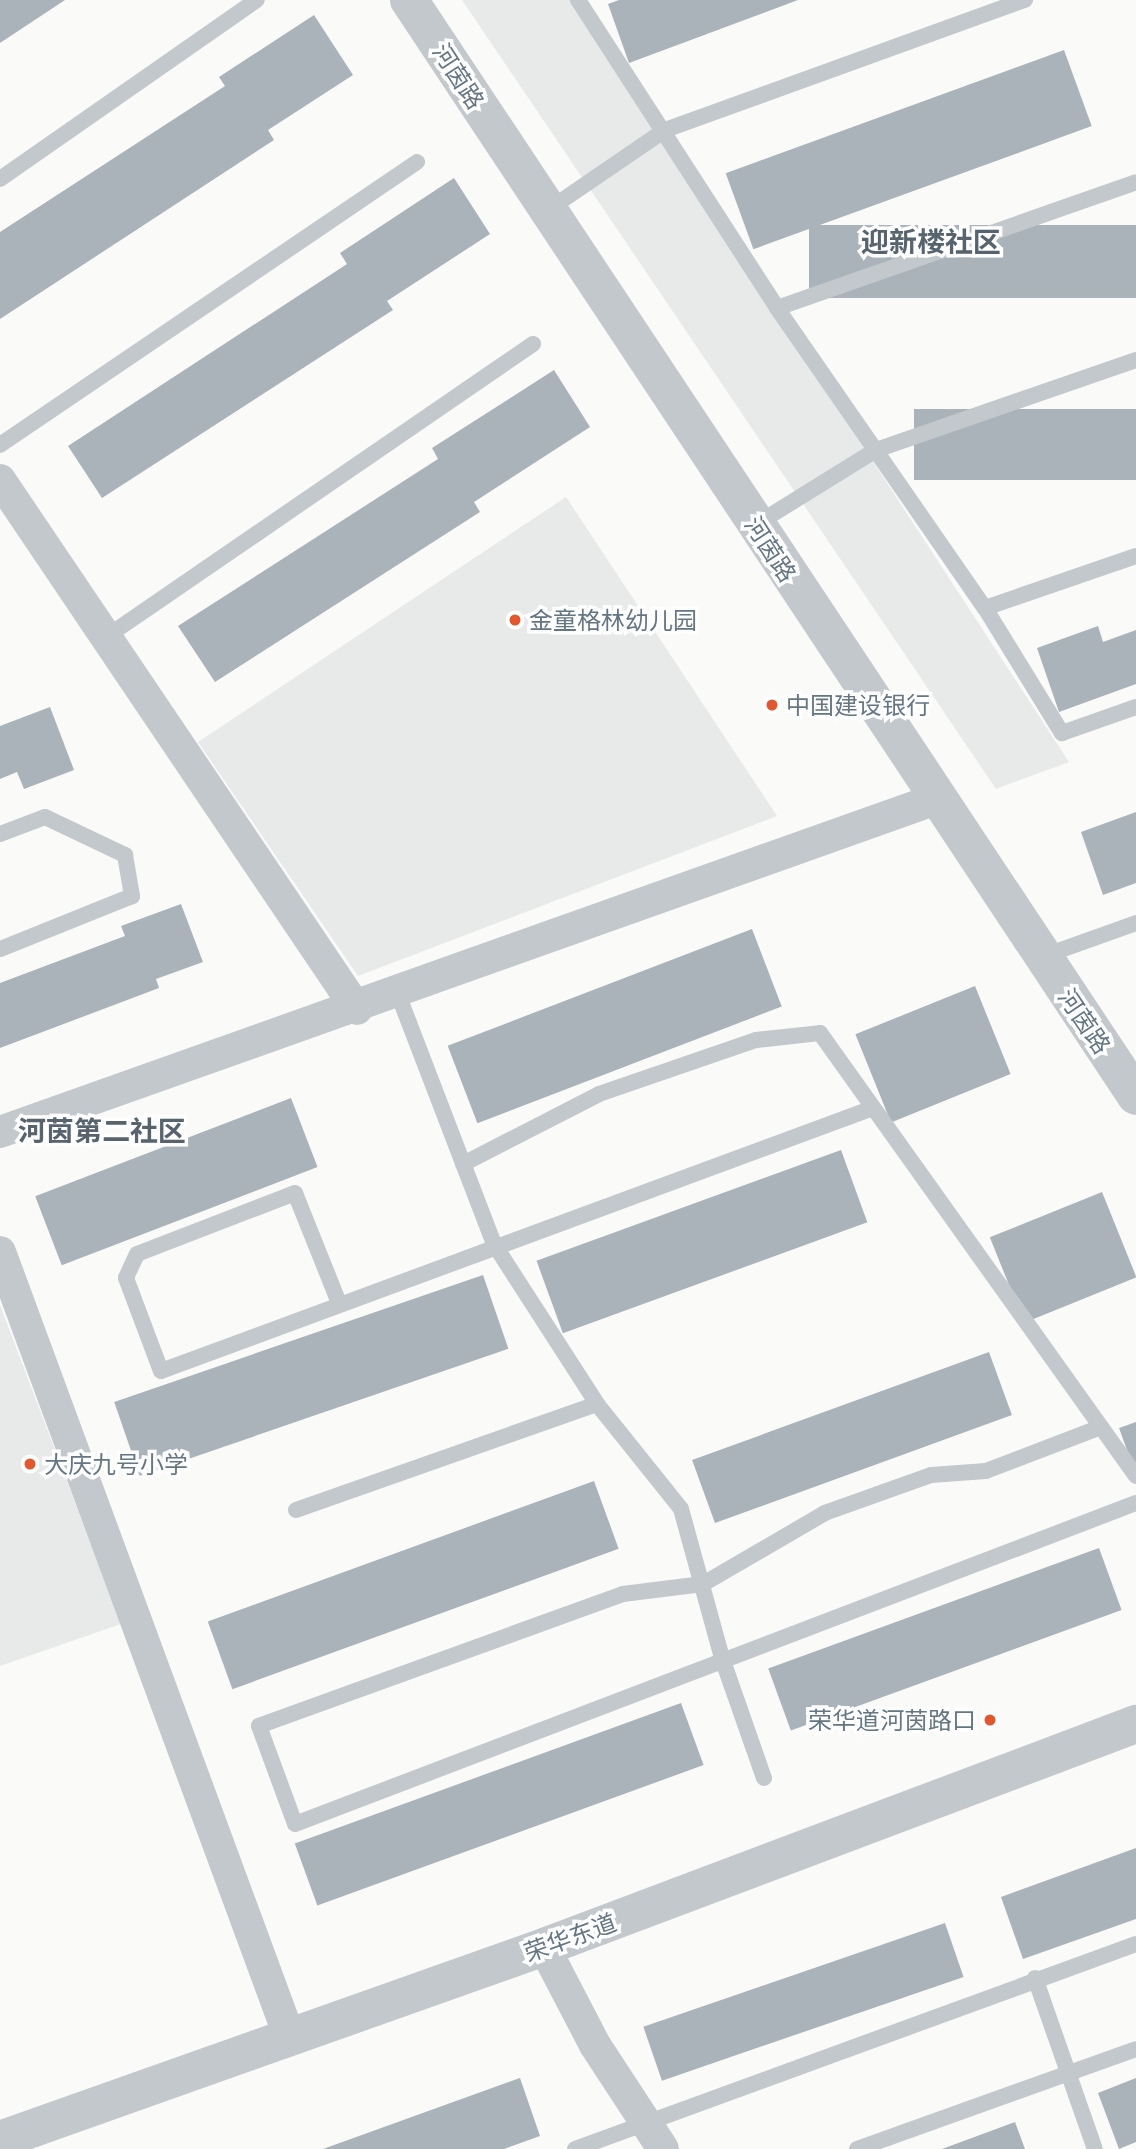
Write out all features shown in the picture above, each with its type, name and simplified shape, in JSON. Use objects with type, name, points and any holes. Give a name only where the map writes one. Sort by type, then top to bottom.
[{"type":"street","name":"河茵路","points":[[409,0],[936,799],[1136,1096]]},
{"type":"street","points":[[0,480],[357,1009]]},
{"type":"street","points":[[0,1132],[357,1009],[936,799]]},
{"type":"street","points":[[0,1252],[289,2036]]},
{"type":"street","name":"荣华东道","points":[[0,2140],[544,1947],[1136,1724]]},
{"type":"street","points":[[544,1947],[595,2045],[654,2136]]},
{"type":"lane","points":[[0,179],[257,0]]},
{"type":"lane","points":[[578,0],[665,130],[777,308],[985,608],[1062,733],[1136,707]]},
{"type":"lane","points":[[548,210],[665,130],[1025,0]]},
{"type":"lane","points":[[0,445],[417,162]]},
{"type":"lane","points":[[777,308],[1136,182]]},
{"type":"lane","points":[[106,637],[533,344]]},
{"type":"lane","points":[[755,525],[876,450],[1136,360]]},
{"type":"lane","points":[[985,608],[1136,556]]},
{"type":"lane","points":[[0,834],[45,817],[125,855],[132,897],[0,949]]},
{"type":"lane","points":[[1042,957],[1136,923]]},
{"type":"lane","points":[[398,994],[494,1244],[597,1404],[681,1509],[723,1661],[764,1778]]},
{"type":"lane","points":[[463,1164],[599,1094],[756,1040],[820,1033],[1136,1476]]},
{"type":"lane","points":[[339,1303],[295,1193],[137,1254],[126,1278],[161,1371],[494,1244],[873,1108]]},
{"type":"lane","points":[[296,1510],[597,1404]]},
{"type":"lane","points":[[1101,1427],[986,1471],[931,1475],[825,1513],[703,1584],[623,1594],[259,1726],[295,1824],[1136,1503]]},
{"type":"lane","points":[[575,2149],[654,2136],[1035,1978],[1136,1944]]},
{"type":"lane","points":[[1035,1978],[1095,2149]]},
{"type":"lane","points":[[857,2149],[1136,2049]]},
{"type":"shaded area","points":[[462,0],[572,0],[1069,762],[996,789]]},
{"type":"shaded area","name":"金童格林幼儿园","points":[[566,497],[777,816],[358,976],[198,742]]},
{"type":"shaded area","name":"大庆九号小学","points":[[0,1305],[121,1624],[0,1666]]},
{"type":"building","points":[[0,0],[65,0],[0,43]]},
{"type":"building","points":[[619,0],[798,0],[629,63],[608,4]]},
{"type":"building","points":[[314,15],[353,75],[268,130],[274,140],[0,319],[0,232],[225,86],[219,77]]},
{"type":"building","points":[[1064,50],[1092,126],[753,249],[726,173]]},
{"type":"building","points":[[454,178],[490,234],[387,301],[393,310],[102,498],[68,446],[347,264],[340,253]]},
{"type":"building","points":[[809,225],[1136,225],[1136,298],[809,298]]},
{"type":"building","points":[[554,370],[590,427],[474,502],[480,512],[215,682],[178,626],[438,459],[432,448]]},
{"type":"building","points":[[914,409],[1136,409],[1136,480],[914,480]]},
{"type":"building","points":[[1098,626],[1103,642],[1136,630],[1136,684],[1059,712],[1037,648]]},
{"type":"building","points":[[50,707],[74,770],[24,789],[17,772],[0,779],[0,726]]},
{"type":"building","points":[[1136,812],[1136,883],[1103,895],[1081,832]]},
{"type":"building","points":[[181,904],[203,962],[156,979],[159,988],[0,1048],[0,983],[125,936],[121,926]]},
{"type":"building","points":[[752,929],[782,1006],[477,1123],[448,1046]]},
{"type":"building","points":[[975,986],[1011,1074],[891,1122],[855,1034]]},
{"type":"building","points":[[291,1098],[318,1167],[62,1265],[35,1196]]},
{"type":"building","points":[[841,1150],[867,1222],[563,1333],[537,1261]]},
{"type":"building","points":[[1102,1192],[1136,1277],[1024,1323],[990,1237]]},
{"type":"building","points":[[483,1275],[508,1349],[140,1476],[114,1402]]},
{"type":"building","points":[[989,1352],[1012,1415],[715,1523],[692,1460]]},
{"type":"building","points":[[1136,1422],[1136,1475],[1119,1428]]},
{"type":"building","points":[[594,1481],[619,1549],[232,1689],[208,1622]]},
{"type":"building","points":[[1099,1548],[1122,1610],[791,1730],[768,1668]]},
{"type":"building","points":[[681,1703],[704,1765],[317,1906],[295,1844]]},
{"type":"building","points":[[1136,1848],[1136,1919],[1023,1959],[1001,1897]]},
{"type":"building","points":[[945,1923],[964,1977],[662,2081],[643,2027]]},
{"type":"building","points":[[520,2078],[540,2136],[504,2149],[323,2149]]},
{"type":"building","points":[[1136,2078],[1136,2142],[1119,2149],[1098,2093]]},
{"type":"building","points":[[1015,2122],[1025,2149],[942,2149]]},
{"type":"place","name":"金童格林幼儿园","points":[[515,620]]},
{"type":"place","name":"中国建设银行","points":[[772,705]]},
{"type":"place","name":"大庆九号小学","points":[[30,1464]]},
{"type":"place","name":"荣华道河茵路口","points":[[990,1720]]},
{"type":"district","name":"迎新楼社区","points":[[931,241]]},
{"type":"district","name":"河茵第二社区","points":[[102,1130]]}]
